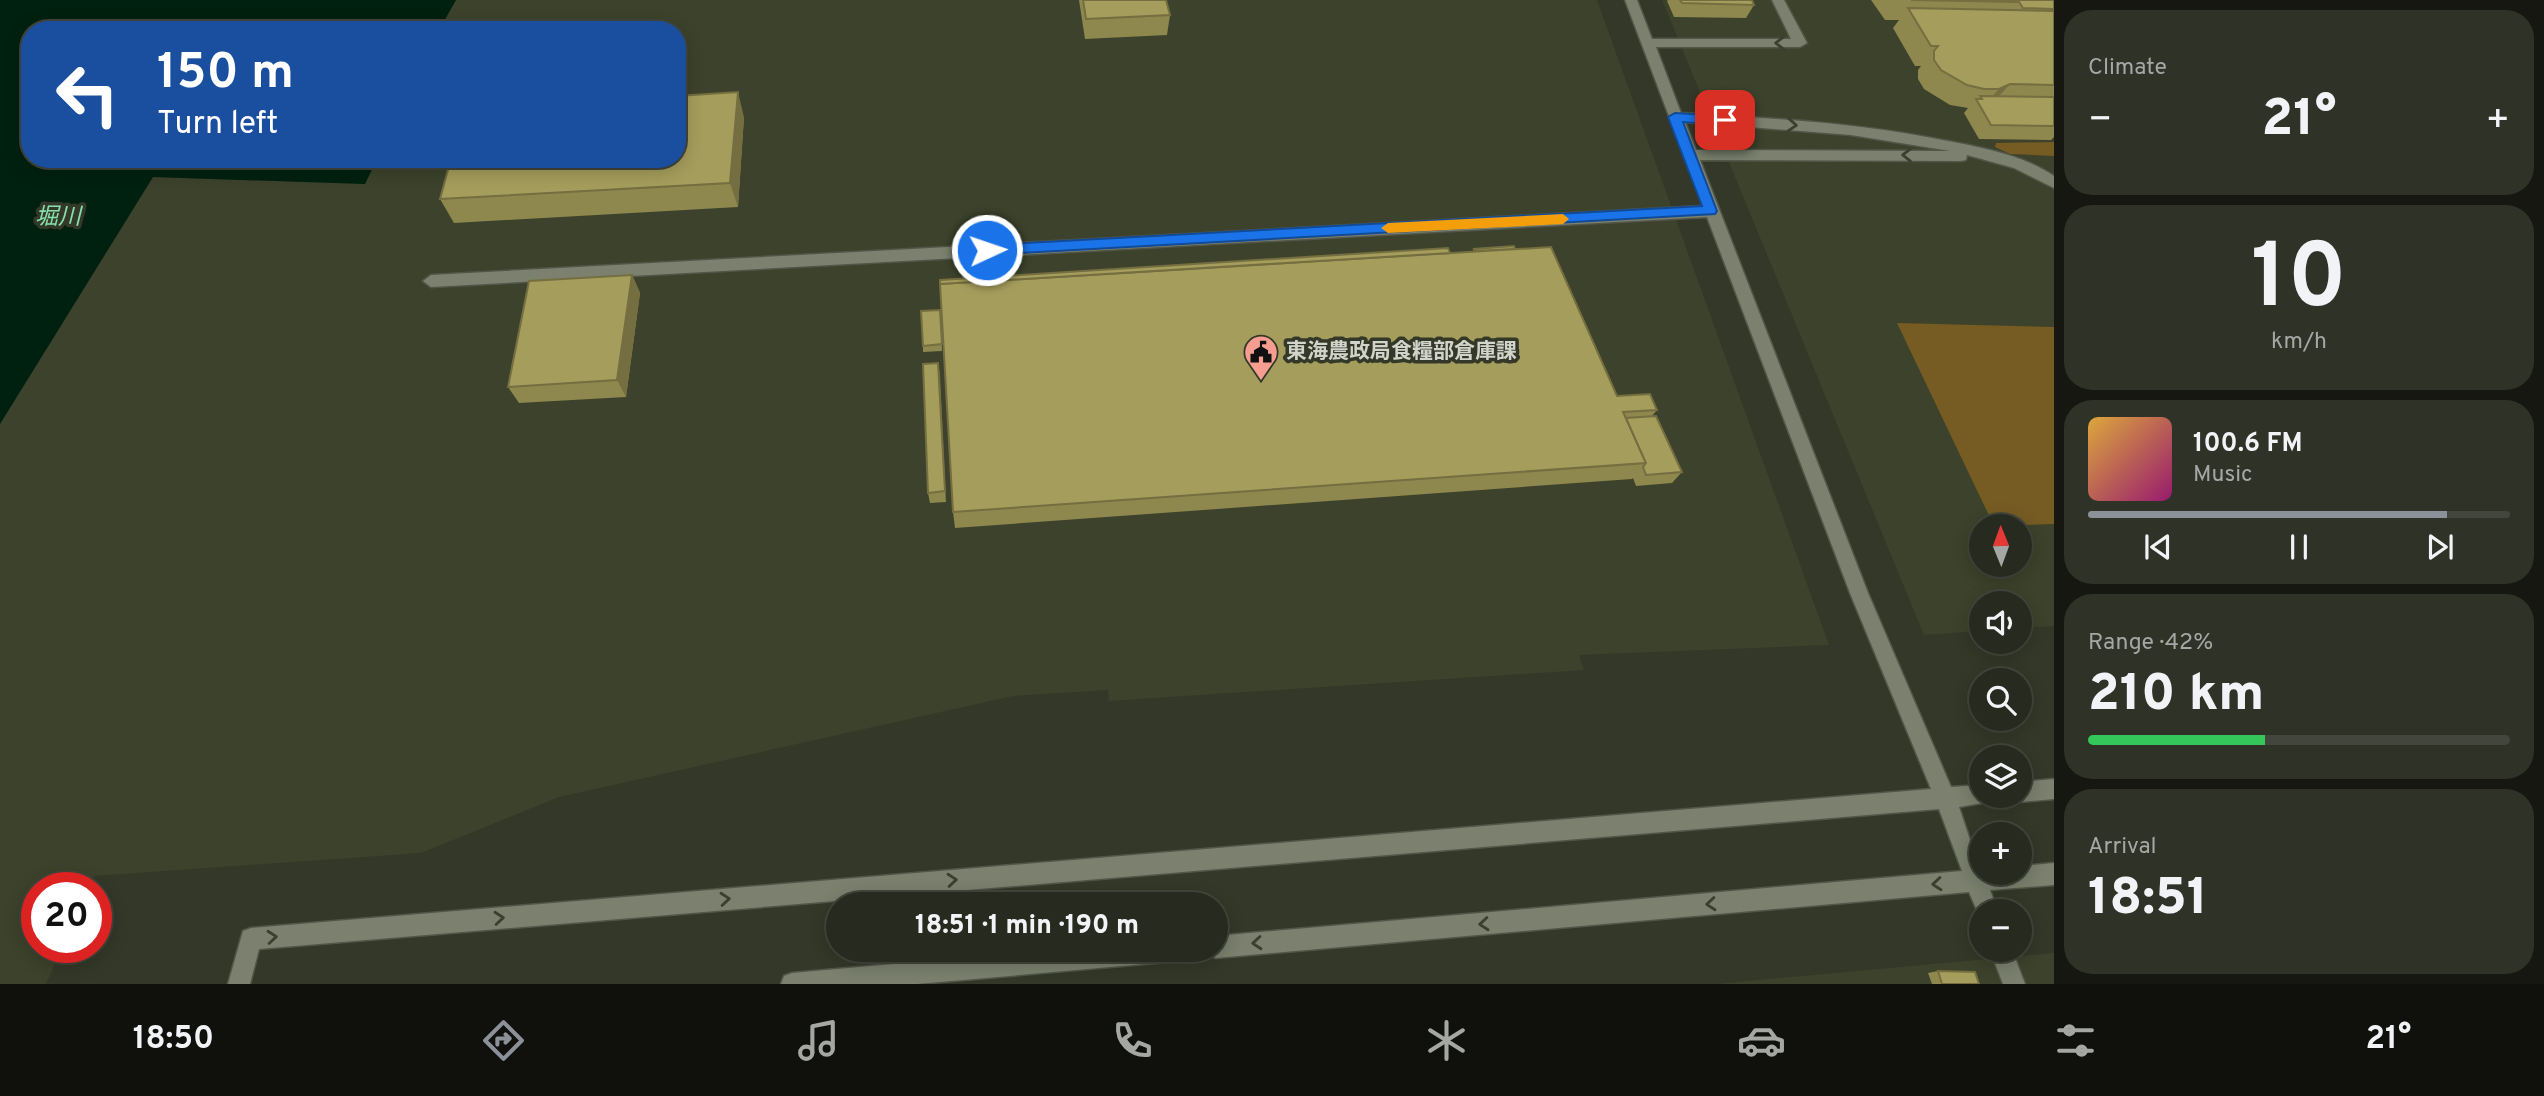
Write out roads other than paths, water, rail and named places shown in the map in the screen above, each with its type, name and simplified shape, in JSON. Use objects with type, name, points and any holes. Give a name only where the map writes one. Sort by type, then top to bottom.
[{"type":"street","points":[[1631,0],[1872,627],[1945,798],[1969,864]]},
{"type":"street","points":[[1647,43],[1800,43],[1778,0]]},
{"type":"street","points":[[1675,117],[1800,125],[1911,138],[1999,156],[2035,169],[2054,183]]},
{"type":"street","points":[[1689,155],[1999,156]]},
{"type":"street","points":[[430,281],[1710,211]]},
{"type":"street","points":[[2032,791],[2054,789]]},
{"type":"street","points":[[239,984],[251,939],[1969,796]]},
{"type":"street","points":[[2032,876],[2054,874]]},
{"type":"street","points":[[1228,946],[1969,882]]},
{"type":"street","points":[[792,984],[1042,962]]},
{"type":"street","points":[[2006,962],[2014,984]]},
{"type":"water","name":"堀川","points":[[0,0],[456,0],[444,21],[21,21],[21,168],[373,168],[365,184],[153,177],[0,424]]},
{"type":"place","name":"東海農政局食糧部倉庫課","points":[[1261,382]]}]
